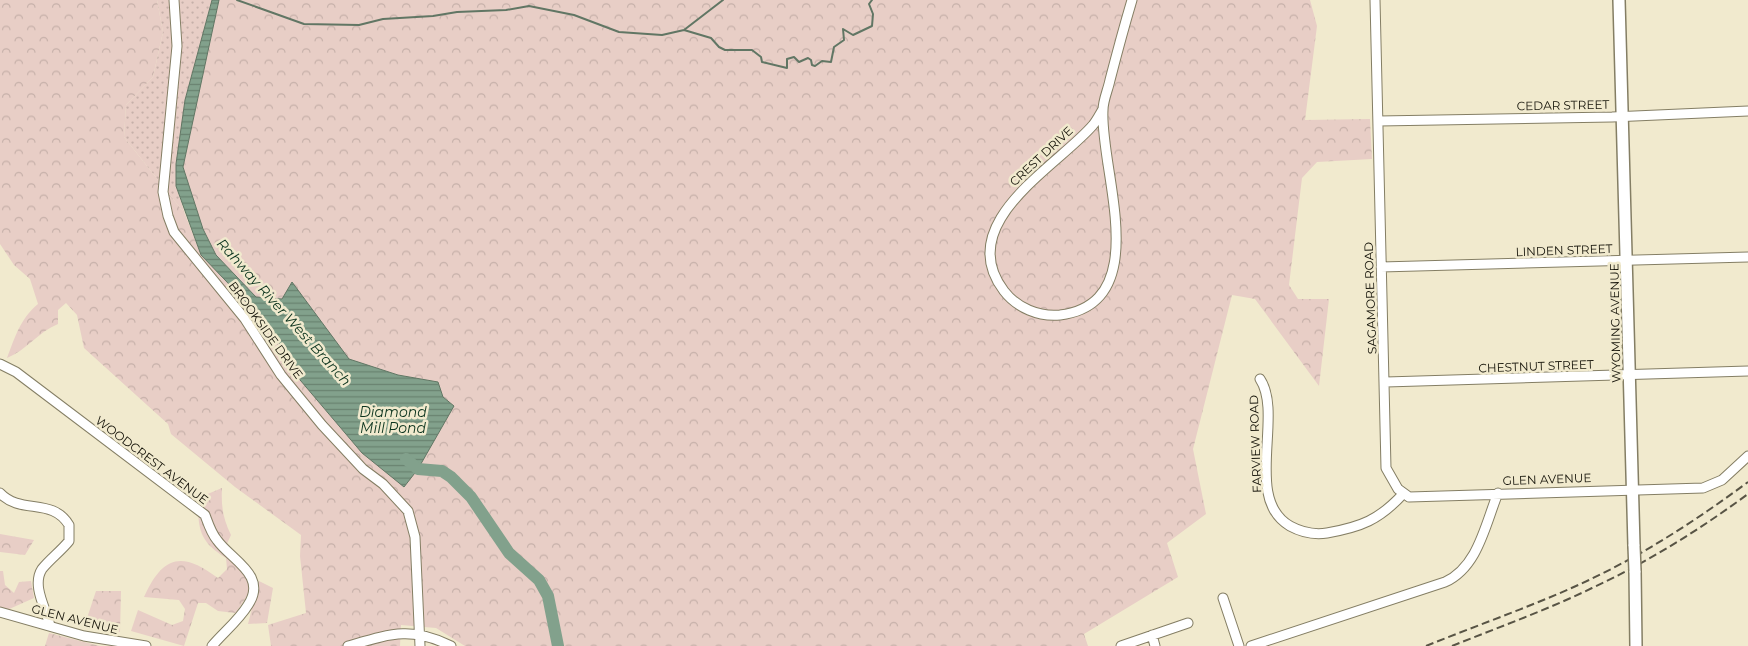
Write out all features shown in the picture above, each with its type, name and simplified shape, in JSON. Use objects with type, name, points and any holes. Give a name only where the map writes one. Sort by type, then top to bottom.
[{"type":"main road","name":"WYOMING AVENUE","points":[[1619,0],[1634,489],[1636,646]]},
{"type":"street","name":"BROOKSIDE DRIVE","points":[[174,0],[177,38],[163,192],[168,216],[174,232],[245,319],[287,382],[322,425],[408,511],[416,537],[420,646]]},
{"type":"street","points":[[1103,109],[1121,35],[1132,0]]},
{"type":"street","name":"SAGAMORE ROAD","points":[[1376,0],[1381,267],[1386,382],[1386,468],[1391,479],[1403,494]]},
{"type":"street","name":"CREST DRIVE","points":[[1103,109],[1117,235],[1114,265],[1102,292],[1087,305],[1076,311],[1056,315],[1031,311],[1014,301],[1001,287],[995,275],[992,263],[992,243],[998,225],[1012,202],[1025,186],[1093,125],[1103,109]]},
{"type":"street","name":"CEDAR STREET","points":[[1379,121],[1622,116],[1748,111]]},
{"type":"street","name":"LINDEN STREET","points":[[1381,267],[1748,257]]},
{"type":"street","name":"WOODCREST AVENUE","points":[[0,364],[16,372],[205,516],[217,540],[244,566],[253,579],[254,592],[248,606],[212,646]]},
{"type":"street","name":"CHESTNUT STREET","points":[[1386,382],[1748,371]]},
{"type":"street","name":"FARVIEW ROAD","points":[[1260,378],[1266,393],[1267,489],[1273,507],[1287,524],[1302,531],[1320,534],[1351,528],[1381,516],[1403,494]]},
{"type":"street","name":"GLEN AVENUE","points":[[1251,646],[1440,583],[1460,574],[1472,558],[1498,493],[1693,489],[1713,485],[1732,472],[1748,456]]},
{"type":"street","points":[[0,493],[7,500],[16,504],[56,511],[70,525],[69,541],[42,569],[38,577],[40,595],[50,626]]},
{"type":"street","points":[[1403,494],[1409,497],[1498,493]]},
{"type":"street","points":[[1224,598],[1239,646]]},
{"type":"street","name":"GLEN AVENUE","points":[[0,612],[84,636],[146,646]]},
{"type":"street","points":[[1121,646],[1188,623]]},
{"type":"street","points":[[348,646],[392,634],[431,636],[451,646]]},
{"type":"street","points":[[1152,635],[1155,646]]},
{"type":"green space","points":[[0,0],[157,0],[163,32],[153,77],[126,105],[124,137],[185,214],[201,255],[272,329],[295,374],[418,469],[454,406],[443,397],[438,382],[398,375],[349,360],[292,283],[282,299],[256,297],[216,255],[203,229],[183,167],[219,0],[1310,0],[1317,26],[1305,120],[1370,119],[1372,159],[1317,162],[1302,178],[1289,285],[1298,299],[1329,299],[1319,386],[1255,299],[1232,295],[1193,449],[1206,514],[1167,543],[1178,577],[1084,634],[1088,646],[465,646],[436,628],[401,625],[400,646],[271,646],[268,625],[306,613],[300,556],[301,535],[235,487],[171,434],[168,424],[84,348],[77,315],[66,303],[58,310],[58,324],[7,358],[22,322],[38,304],[30,279],[14,265],[0,244]]},
{"type":"green space","points":[[157,0],[212,0],[185,100],[176,164],[176,186],[185,214],[124,137],[126,105],[153,77],[163,32]]},
{"type":"green space","points":[[222,488],[223,512],[231,535],[224,550],[241,566],[249,579],[250,586],[243,602],[235,613],[218,611],[206,603],[198,603],[184,646],[131,631],[138,610],[172,625],[183,621],[185,609],[179,600],[144,597],[151,583],[166,565],[184,561],[205,569],[218,578],[227,569],[226,558],[205,540],[199,518],[198,498]]},
{"type":"green space","points":[[0,534],[34,540],[25,555],[0,552]]},
{"type":"green space","points":[[0,571],[3,571],[5,585],[14,593],[19,582],[31,581],[34,598],[7,610],[0,608]]},
{"type":"green space","points":[[259,581],[273,588],[267,623],[248,624]]},
{"type":"green space","points":[[96,591],[121,591],[120,632],[84,627]]},
{"type":"green space","points":[[49,633],[100,646],[45,646]]},
{"type":"water","name":"Diamond Mill Pond","points":[[212,0],[219,0],[183,167],[203,229],[216,255],[256,297],[282,299],[292,282],[349,359],[398,375],[438,382],[443,397],[454,406],[418,469],[404,487],[362,453],[295,374],[272,329],[201,255],[176,186],[176,164],[185,100]]},
{"type":"waterway","points":[[237,0],[304,24],[359,25],[383,19],[433,16],[457,12],[506,10],[529,6],[574,15],[619,32],[662,35],[684,30],[723,0]]},
{"type":"waterway","points":[[684,30],[711,38],[719,47],[725,50],[752,50],[761,57],[762,62],[787,68],[787,59],[794,57],[799,62],[808,58],[811,60],[812,65],[815,66],[822,61],[831,62],[834,47],[844,40],[843,29],[853,35],[872,26],[873,14],[869,4],[872,0]]},
{"type":"waterway","name":"Rahway River West Branch","points":[[406,459],[418,469],[442,471],[451,477],[471,497],[509,553],[539,580],[548,596],[558,646]]},
{"type":"railway","points":[[1426,646],[1549,598],[1610,570],[1671,535],[1748,482]]},
{"type":"railway","points":[[1452,646],[1558,604],[1613,578],[1673,545],[1748,494]]}]
